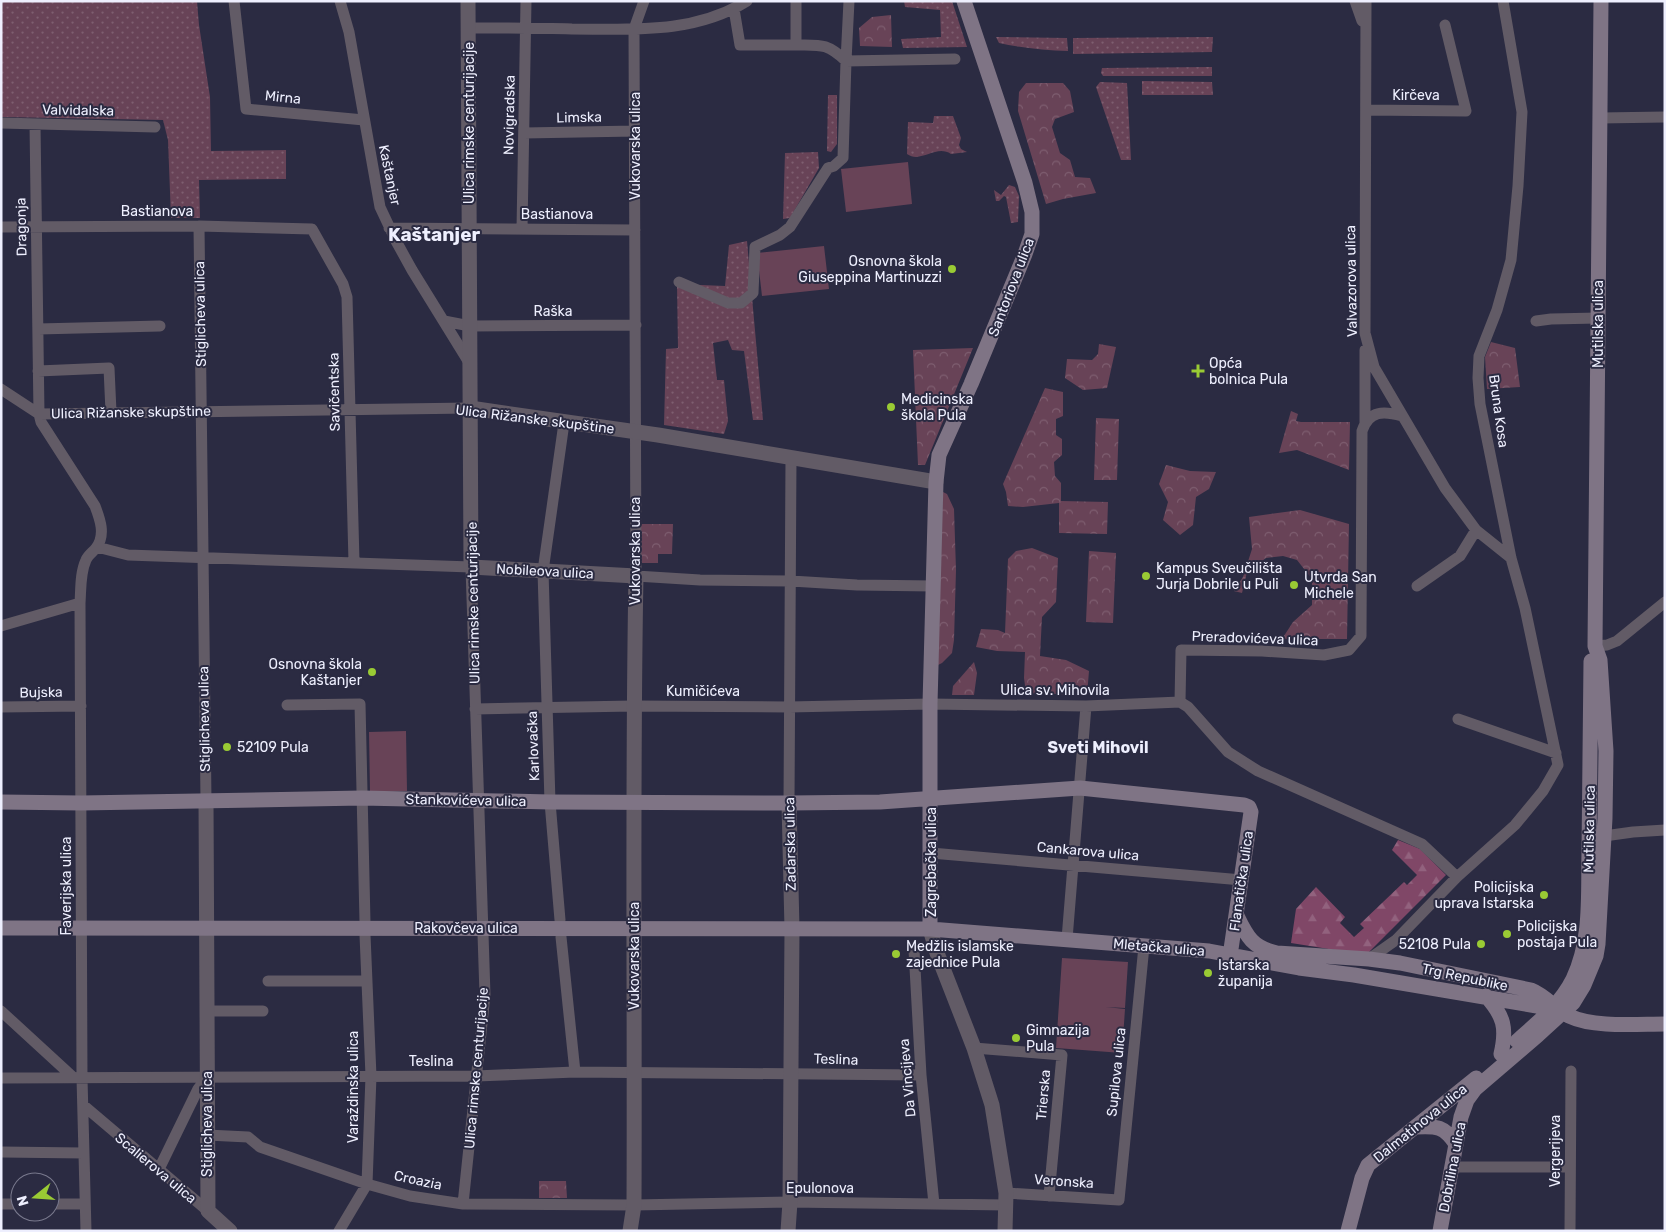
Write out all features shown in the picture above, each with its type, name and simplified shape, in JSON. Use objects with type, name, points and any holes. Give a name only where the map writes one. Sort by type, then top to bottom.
[{"type":"main road","name":"Santoriova ulica","points":[[936,482],[939,455],[1023,259],[1032,234],[1033,223],[1025,183],[964,1]]},
{"type":"main road","name":"Mutilska ulica","points":[[1559,1010],[1573,979],[1585,942],[1606,751],[1600,660],[1595,646],[1601,1]]},
{"type":"main road","name":"Zagrebačka ulica","points":[[930,929],[930,704],[936,482]]},
{"type":"main road","name":"Stankovićeva ulica","points":[[1,802],[81,803],[362,798],[635,803],[880,802],[1080,788],[1244,804],[1249,807]]},
{"type":"main road","name":"Flanatička ulica","points":[[1230,956],[1251,812],[1249,807]]},
{"type":"main road","name":"Mutilska ulica","points":[[1559,1010],[1578,994],[1590,971],[1598,944],[1597,837]]},
{"type":"main road","points":[[1237,916],[1247,936],[1268,951],[1369,959]]},
{"type":"main road","name":"Rakovčeva ulica","points":[[1,928],[930,929]]},
{"type":"main road","name":"Mletačka ulica","points":[[930,929],[1209,952],[1299,968],[1386,980]]},
{"type":"main road","name":"Trg Republike","points":[[1369,959],[1531,990],[1546,998],[1559,1010]]},
{"type":"main road","name":"Trg Republike","points":[[1386,980],[1559,1010]]},
{"type":"main road","points":[[1486,996],[1499,1012],[1503,1023],[1504,1040],[1501,1054]]},
{"type":"main road","points":[[1559,1010],[1575,1019],[1586,1021],[1665,1024]]},
{"type":"main road","points":[[1481,1078],[1501,1054],[1559,1010]]},
{"type":"main road","points":[[1481,1078],[1559,1010]]},
{"type":"main road","name":"Dalmatinova ulica","points":[[1348,1231],[1368,1165],[1481,1078]]},
{"type":"main road","name":"Dobrilina ulica","points":[[1440,1231],[1461,1118],[1467,1100],[1481,1078]]},
{"type":"main road","points":[[1416,1127],[1441,1128],[1446,1131],[1456,1144]]},
{"type":"street","name":"Mirna","points":[[234,1],[246,109],[364,120]]},
{"type":"street","name":"Kaštanjer","points":[[340,1],[349,32],[379,204],[389,228],[412,270],[470,364]]},
{"type":"street","name":"Ulica rimske centurijacije","points":[[463,1204],[484,1000],[471,567],[468,1]]},
{"type":"street","name":"Novigradska","points":[[522,229],[526,1]]},
{"type":"street","name":"Vukovarska ulica","points":[[630,1231],[634,1205],[635,1072],[636,325],[634,30],[644,1]]},
{"type":"street","points":[[469,28],[634,30],[711,19],[747,1]]},
{"type":"street","points":[[796,1],[796,45]]},
{"type":"street","points":[[679,282],[728,303],[741,303],[753,293],[755,247],[780,235],[790,227],[828,168],[834,166],[843,158],[848,1]]},
{"type":"street","points":[[1355,1],[1366,35]]},
{"type":"street","name":"Valvazorova ulica","points":[[1366,1],[1365,333],[1374,367],[1445,488],[1476,530],[1511,558]]},
{"type":"street","name":"Bruna Kosa","points":[[1457,877],[1515,825],[1543,791],[1558,765],[1525,608],[1511,558],[1480,404],[1478,378],[1479,356],[1497,310],[1511,260],[1518,186],[1522,112],[1504,1]]},
{"type":"street","points":[[734,9],[740,46],[824,45],[832,48],[846,61],[955,59]]},
{"type":"street","name":"Kirčeva","points":[[1366,110],[1466,111],[1445,25]]},
{"type":"street","points":[[1600,118],[1665,117]]},
{"type":"street","name":"Valvidalska","points":[[1,123],[155,127]]},
{"type":"street","name":"Dragonja","points":[[35,124],[39,414]]},
{"type":"street","name":"Limska","points":[[524,133],[635,131]]},
{"type":"street","name":"Bastianova","points":[[1,227],[198,226],[312,230]]},
{"type":"street","name":"Stiglicheva ulica","points":[[198,226],[206,800],[208,1211]]},
{"type":"street","name":"Bastianova","points":[[389,228],[635,230]]},
{"type":"street","name":"Savičentska","points":[[312,230],[342,284],[347,297],[354,562]]},
{"type":"street","points":[[1536,321],[1598,318]]},
{"type":"street","name":"Raška","points":[[444,321],[470,326],[636,325]]},
{"type":"street","points":[[38,329],[160,326]]},
{"type":"street","points":[[1365,333],[1365,423]]},
{"type":"street","points":[[38,371],[109,368],[111,412]]},
{"type":"street","points":[[1,389],[39,414],[41,422],[95,506],[102,532],[98,546]]},
{"type":"street","name":"Ulica Rižanske skupštine","points":[[39,414],[470,408],[636,432],[936,482]]},
{"type":"street","points":[[1365,423],[1370,418],[1385,413],[1402,416]]},
{"type":"street","name":"Karlovačka","points":[[560,920],[550,802],[543,571],[564,422]]},
{"type":"street","name":"Preradovićeva ulica","points":[[1180,702],[1181,650],[1262,651],[1324,655],[1349,650],[1361,636],[1362,431],[1365,423]]},
{"type":"street","name":"Zadarska ulica","points":[[788,1231],[790,1202],[792,929],[789,803],[791,458]]},
{"type":"street","points":[[1417,586],[1460,556],[1476,530]]},
{"type":"street","name":"Nobileova ulica","points":[[98,546],[128,555],[471,567],[700,580],[933,586]]},
{"type":"street","name":"Faverijska ulica","points":[[86,1231],[82,1105],[78,1078],[81,928],[80,603],[82,574],[86,559],[98,546]]},
{"type":"street","points":[[1595,646],[1607,645],[1617,641],[1665,602]]},
{"type":"street","points":[[1,626],[80,603]]},
{"type":"street","points":[[1180,702],[1188,707],[1228,752],[1258,771],[1422,844],[1457,877],[1396,940],[1369,959]]},
{"type":"street","name":"Ulica sv. Mihovila","points":[[930,704],[1086,706],[1180,702]]},
{"type":"street","points":[[287,705],[360,704],[365,922]]},
{"type":"street","name":"Kumičićeva","points":[[475,709],[930,704]]},
{"type":"street","name":"Bujska","points":[[1,707],[81,706]]},
{"type":"street","points":[[1067,939],[1086,706]]},
{"type":"street","points":[[1458,719],[1556,753]]},
{"type":"street","points":[[1597,837],[1665,830]]},
{"type":"street","name":"Cankarova ulica","points":[[931,853],[1242,880]]},
{"type":"street","name":"Zagrebačka ulica","points":[[930,929],[937,953],[974,1048],[992,1105],[1006,1199],[1002,1230]]},
{"type":"street","name":"Varaždinska ulica","points":[[339,1231],[367,1184],[371,1076],[365,935]]},
{"type":"street","points":[[561,937],[575,1072]]},
{"type":"street","points":[[1396,940],[1396,950],[1400,964]]},
{"type":"street","name":"Supilova ulica","points":[[1119,1200],[1144,946]]},
{"type":"street","name":"Da Vincijeva","points":[[914,950],[921,1075],[934,1204]]},
{"type":"street","points":[[268,982],[366,981]]},
{"type":"street","points":[[1,1011],[78,1078]]},
{"type":"street","points":[[207,1011],[263,1011]]},
{"type":"street","name":"Trierska","points":[[974,1048],[1062,1055],[1049,1196]]},
{"type":"street","name":"Vergerijeva","points":[[1570,1231],[1571,1071]]},
{"type":"street","name":"Teslina","points":[[1,1078],[476,1076],[575,1072],[921,1075]]},
{"type":"street","points":[[159,1170],[198,1089],[207,1077]]},
{"type":"street","name":"Scalierova ulica","points":[[82,1105],[230,1231]]},
{"type":"street","name":"Croazia","points":[[207,1135],[248,1137],[260,1148],[367,1184],[410,1196],[463,1204],[634,1205]]},
{"type":"street","points":[[1,1152],[84,1153]]},
{"type":"street","points":[[1451,1167],[1570,1167]]},
{"type":"street","name":"Veronska","points":[[1006,1199],[1049,1196],[1119,1200]]},
{"type":"street","name":"Epulonova","points":[[634,1205],[790,1202],[934,1204],[1006,1199]]},
{"type":"street","points":[[60,1204],[85,1204]]},
{"type":"green space","points":[[1,1],[197,1],[210,97],[211,151],[286,150],[286,179],[199,180],[200,218],[171,218],[168,140],[163,120],[1,117]]},
{"type":"green space","points":[[904,1],[952,1],[967,47],[903,48],[901,39],[941,37],[940,10],[905,7]]},
{"type":"green space","points":[[891,15],[892,47],[860,46],[859,28],[872,17]]},
{"type":"green space","points":[[996,37],[1067,38],[1068,51],[1008,45],[999,43]]},
{"type":"green space","points":[[1213,37],[1212,52],[1073,54],[1073,38]]},
{"type":"green space","points":[[1212,67],[1212,76],[1103,76],[1101,73],[1102,68]]},
{"type":"green space","points":[[1142,81],[1212,82],[1213,95],[1142,95]]},
{"type":"green space","points":[[1100,82],[1127,83],[1131,160],[1121,160],[1096,87]]},
{"type":"green space","points":[[1026,83],[1063,83],[1070,91],[1074,112],[1055,119],[1052,127],[1060,153],[1070,160],[1075,177],[1090,178],[1096,193],[1046,204],[1018,111],[1019,92]]},
{"type":"green space","points":[[828,95],[837,95],[837,144],[831,152],[827,151]]},
{"type":"green space","points":[[934,116],[953,116],[961,138],[959,145],[961,149],[967,152],[951,154],[940,151],[918,157],[907,154],[908,122],[933,123]]},
{"type":"green space","points":[[818,152],[819,168],[790,218],[783,219],[785,153]]},
{"type":"green space","points":[[908,162],[912,204],[846,212],[841,169]]},
{"type":"green space","points":[[1009,185],[1015,187],[1019,196],[1018,222],[1011,223],[1006,197],[1004,196],[999,201],[996,201],[994,190],[1001,195]]},
{"type":"green space","points":[[747,241],[763,420],[753,420],[744,351],[732,350],[728,340],[713,343],[717,380],[724,380],[728,421],[724,434],[664,425],[666,349],[678,348],[677,284],[725,286],[729,245]]},
{"type":"green space","points":[[824,246],[829,289],[762,296],[757,253]]},
{"type":"green space","points":[[1491,342],[1515,348],[1520,387],[1487,389],[1485,357]]},
{"type":"green space","points":[[1099,344],[1116,347],[1107,388],[1083,390],[1065,378],[1067,359],[1092,360],[1098,354]]},
{"type":"green space","points":[[973,348],[925,465],[918,465],[913,350]]},
{"type":"green space","points":[[1045,388],[1063,392],[1063,416],[1056,419],[1056,435],[1062,439],[1062,455],[1054,462],[1055,476],[1061,483],[1061,501],[1108,502],[1107,534],[1059,533],[1059,503],[1023,507],[1008,506],[1003,484]]},
{"type":"green space","points":[[1291,411],[1298,414],[1296,421],[1301,422],[1350,422],[1349,470],[1297,450],[1279,453]]},
{"type":"green space","points":[[1096,418],[1119,419],[1117,480],[1094,480]]},
{"type":"green space","points":[[1166,465],[1190,471],[1216,472],[1209,489],[1196,497],[1193,525],[1180,535],[1163,520],[1168,502],[1159,484]]},
{"type":"green space","points":[[941,491],[947,494],[954,509],[956,570],[952,653],[938,665]]},
{"type":"green space","points":[[1300,510],[1349,524],[1347,639],[1282,639],[1293,622],[1312,605],[1312,579],[1297,560],[1283,556],[1266,558],[1247,572],[1242,593],[1234,591],[1243,577],[1252,549],[1249,517]]},
{"type":"green space","points":[[638,524],[673,524],[672,554],[658,554],[658,563],[638,563]]},
{"type":"green space","points":[[1032,548],[1058,558],[1056,602],[1042,617],[1040,656],[1066,660],[1089,671],[1087,695],[1026,693],[1024,678],[1025,652],[997,651],[976,647],[981,629],[998,630],[1005,633],[1008,559],[1016,551]]},
{"type":"green space","points":[[1089,551],[1116,553],[1113,623],[1086,622]]},
{"type":"green space","points":[[974,662],[977,673],[974,695],[952,695],[953,686]]},
{"type":"green space","points":[[406,731],[407,791],[370,792],[369,732]]},
{"type":"green space","points":[[1398,840],[1420,849],[1446,875],[1368,953],[1354,953],[1291,943],[1296,909],[1316,887],[1345,917],[1340,923],[1354,937],[1364,928],[1360,924],[1404,882],[1407,885],[1417,875],[1392,850]]},
{"type":"green space","points":[[1062,958],[1128,962],[1125,1008],[1106,1007],[1125,1009],[1122,1053],[1056,1048]]},
{"type":"green space","points":[[539,1181],[566,1181],[567,1198],[539,1198]]},
{"type":"place","name":"Osnovna škola Giuseppina Martinuzzi","points":[[952,269]]},
{"type":"place","name":"Opća bolnica Pula","points":[[1198,371]]},
{"type":"place","name":"Medicinska škola Pula","points":[[891,407]]},
{"type":"place","name":"Kampus Sveučilišta Jurja Dobrile u Puli","points":[[1146,576]]},
{"type":"place","name":"Utvrda San Michele","points":[[1294,585]]},
{"type":"place","name":"Osnovna škola Kaštanjer","points":[[372,672]]},
{"type":"place","name":"52109 Pula","points":[[227,747]]},
{"type":"place","name":"Policijska uprava Istarska","points":[[1544,895]]},
{"type":"place","name":"Policijska postaja Pula","points":[[1507,934]]},
{"type":"place","name":"52108 Pula","points":[[1481,944]]},
{"type":"place","name":"Medžlis islamske zajednice Pula","points":[[896,954]]},
{"type":"place","name":"Istarska županija","points":[[1208,973]]},
{"type":"place","name":"Gimnazija Pula","points":[[1016,1038]]},
{"type":"district","name":"Kaštanjer","points":[[434,234]]},
{"type":"district","name":"Sveti Mihovil","points":[[1098,747]]}]
